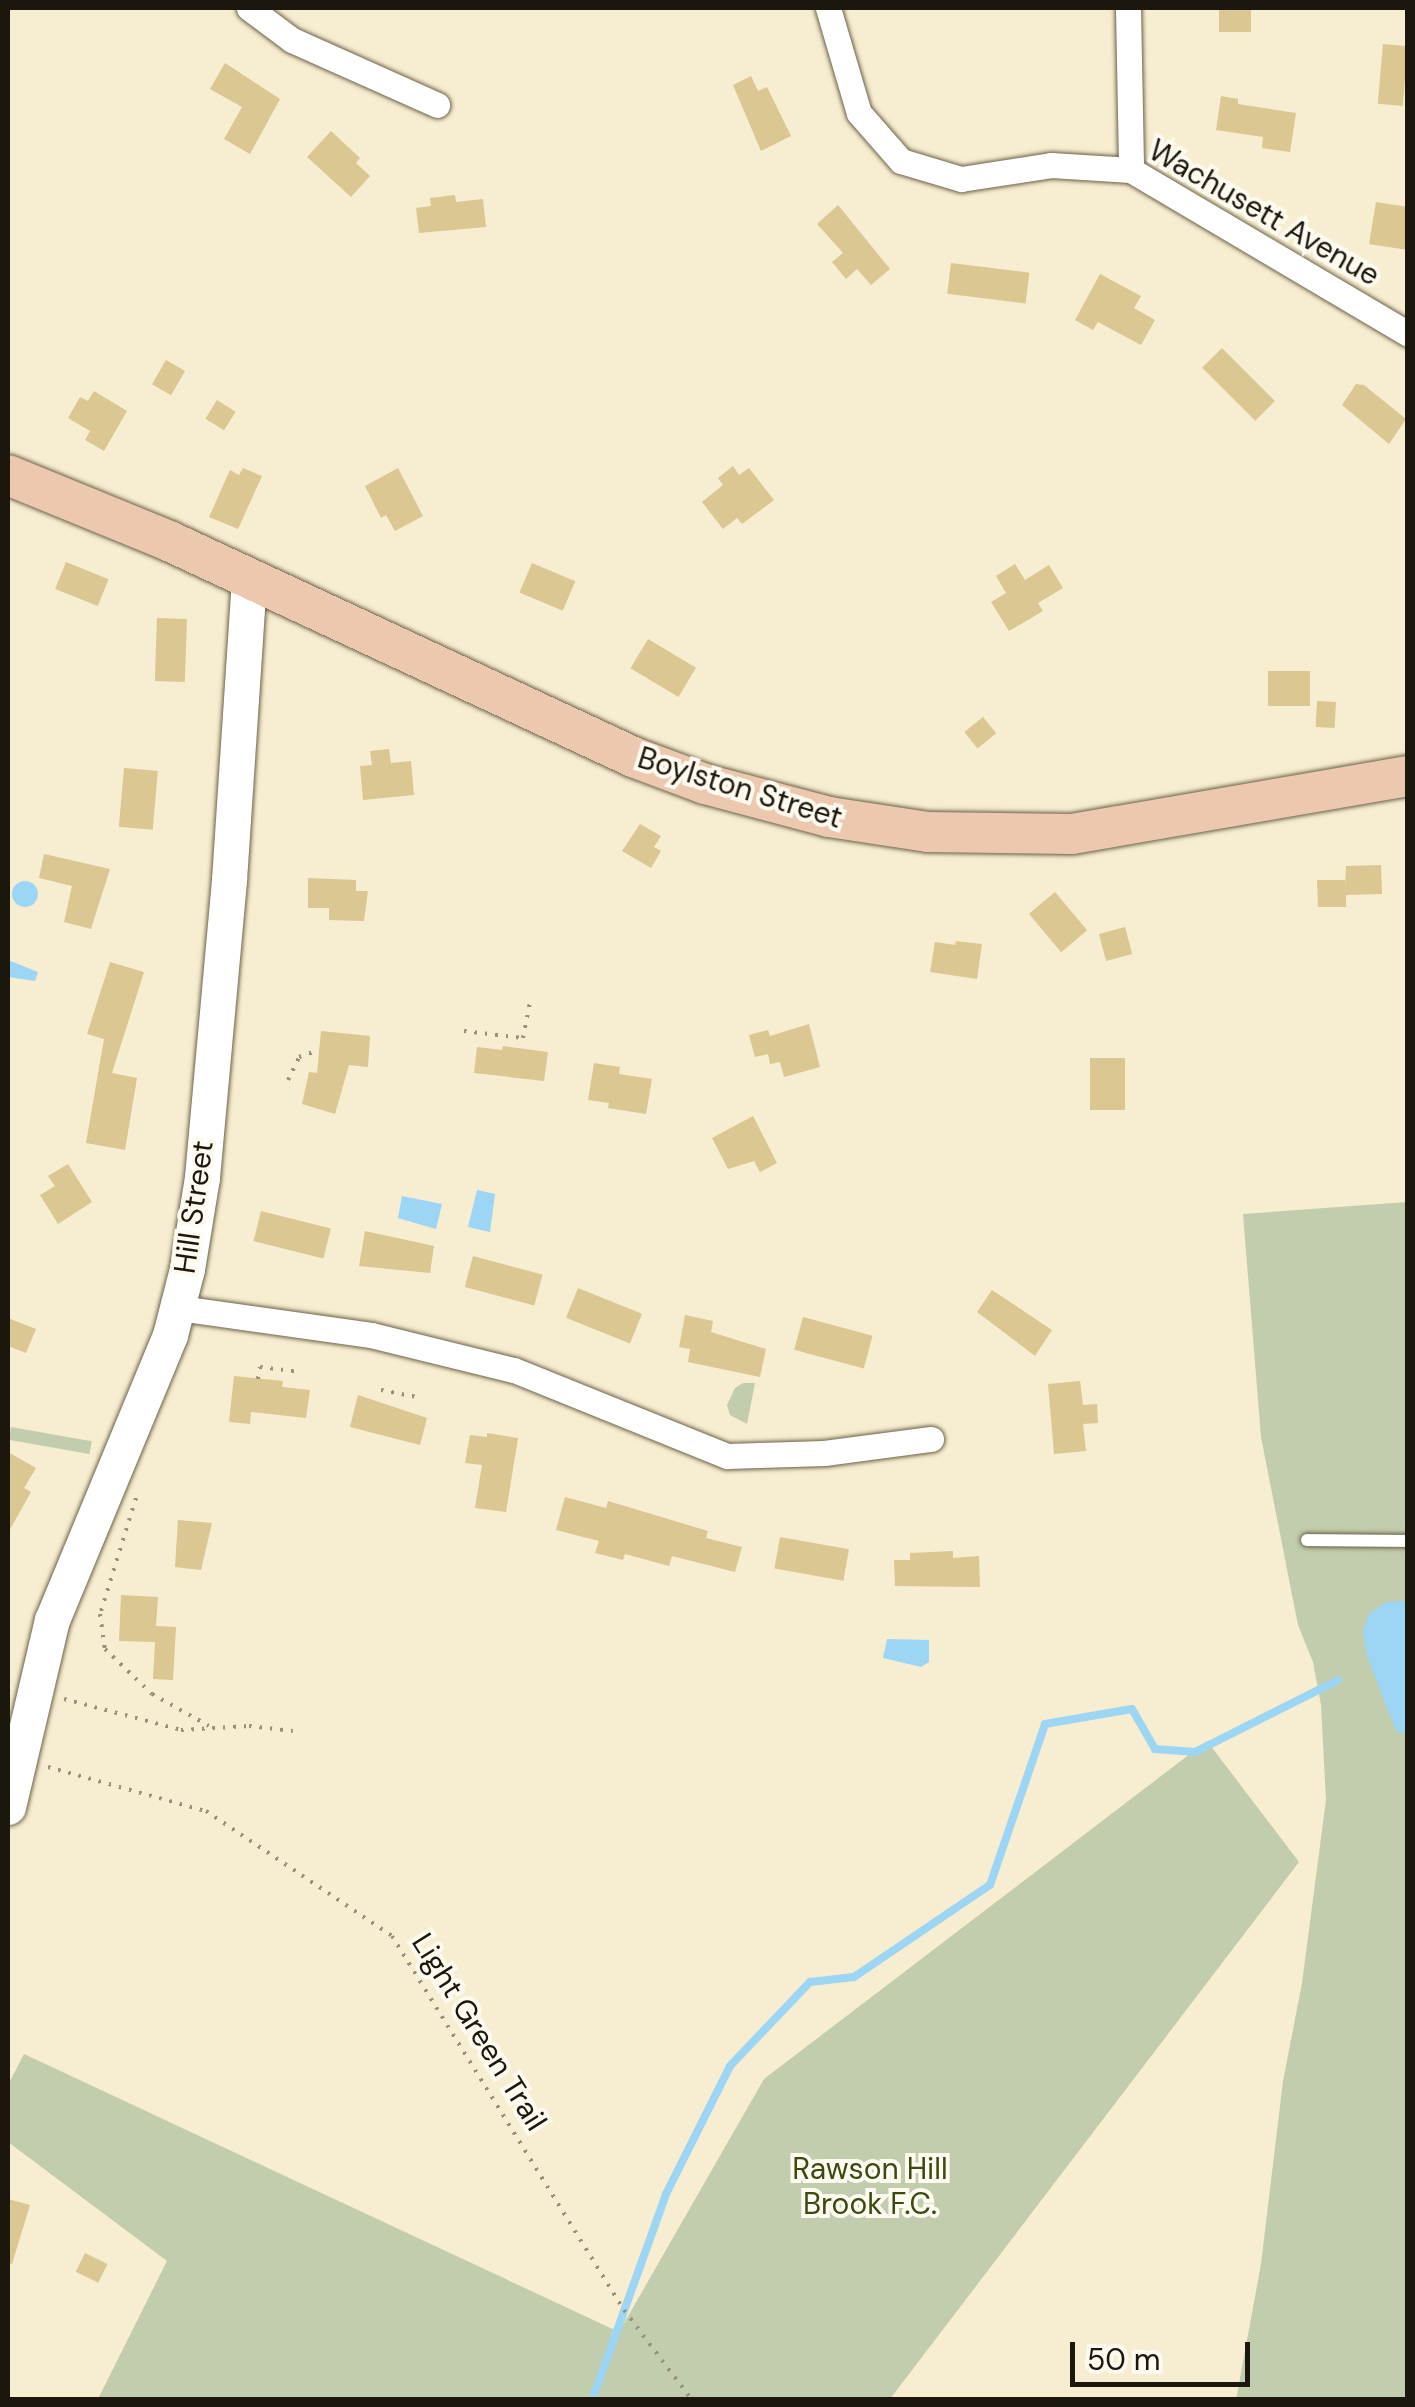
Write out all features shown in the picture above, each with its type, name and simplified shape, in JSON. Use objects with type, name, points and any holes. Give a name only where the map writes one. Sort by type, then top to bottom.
[{"type":"main road","name":"Boylston Street","points":[[8,476],[135,526],[638,759],[741,794],[860,823],[945,834],[1072,834],[1408,776]]},
{"type":"street","points":[[250,8],[292,40],[437,105]]},
{"type":"street","name":"Wachusett Avenue","points":[[828,8],[859,113],[902,161],[961,179],[1052,165],[1131,170],[1408,334]]},
{"type":"street","points":[[1128,8],[1131,170]]},
{"type":"street","name":"Hill Street","points":[[8,1808],[56,1608],[179,1308],[210,1098],[248,578]]},
{"type":"street","points":[[179,1308],[371,1334],[514,1370],[727,1456],[824,1453],[931,1439]]},
{"type":"lane","points":[[1307,1540],[1408,1541]]},
{"type":"path","points":[[464,1031],[523,1038],[530,1003]]},
{"type":"path","points":[[288,1080],[299,1056],[308,1050],[319,1050]]},
{"type":"path","points":[[258,1378],[260,1367],[298,1372]]},
{"type":"path","points":[[381,1390],[418,1398]]},
{"type":"path","points":[[125,1445],[138,1490],[100,1614],[105,1649],[152,1694],[209,1726]]},
{"type":"path","points":[[34,1693],[181,1730],[209,1726],[293,1731]]},
{"type":"path","name":"Light Green Trail","points":[[19,1759],[206,1811],[392,1936],[624,2310],[692,2400]]},
{"type":"green space","points":[[1407,1202],[1407,2399],[1236,2400],[1261,2264],[1283,2081],[1302,1983],[1326,1800],[1321,1705],[1313,1662],[1298,1625],[1261,1437],[1243,1214]]},
{"type":"green space","points":[[755,1383],[747,1424],[730,1415],[727,1405],[735,1388]]},
{"type":"green space","points":[[11,1427],[92,1441],[89,1454],[9,1440]]},
{"type":"green space","name":"Rawson Hill Brook F.C.","points":[[1207,1741],[1299,1862],[890,2399],[98,2399],[167,2261],[8,2142],[8,2085],[24,2054],[619,2332],[764,2079]]},
{"type":"water","points":[[25,881],[34,885],[38,894],[34,903],[25,907],[16,903],[12,894],[16,885]]},
{"type":"water","points":[[8,960],[38,972],[35,981],[8,977]]},
{"type":"water","points":[[477,1190],[495,1194],[490,1232],[468,1227]]},
{"type":"water","points":[[402,1196],[442,1204],[436,1229],[398,1218]]},
{"type":"water","points":[[1408,1601],[1407,1735],[1396,1731],[1366,1654],[1363,1631],[1369,1614],[1386,1602]]},
{"type":"water","points":[[887,1639],[929,1640],[929,1662],[921,1667],[883,1658]]},
{"type":"building","points":[[1219,8],[1251,8],[1251,32],[1219,32]]},
{"type":"building","points":[[1383,44],[1408,46],[1403,106],[1378,104]]},
{"type":"building","points":[[225,63],[280,99],[250,154],[224,139],[242,107],[210,89]]},
{"type":"building","points":[[751,76],[758,91],[767,87],[791,136],[761,151],[733,85]]},
{"type":"building","points":[[1221,96],[1238,99],[1238,104],[1296,113],[1290,152],[1262,148],[1263,137],[1216,130]]},
{"type":"building","points":[[331,131],[360,158],[356,163],[370,176],[351,197],[307,157]]},
{"type":"building","points":[[455,195],[456,202],[483,199],[486,227],[419,233],[416,208],[431,206],[430,198]]},
{"type":"building","points":[[1376,202],[1408,207],[1408,250],[1369,244]]},
{"type":"building","points":[[838,205],[890,269],[871,285],[857,269],[846,279],[832,262],[843,253],[817,224]]},
{"type":"building","points":[[951,263],[1029,273],[1026,303],[947,294]]},
{"type":"building","points":[[1100,274],[1141,296],[1134,308],[1155,320],[1141,345],[1098,322],[1093,330],[1075,320]]},
{"type":"building","points":[[1222,348],[1275,401],[1255,421],[1202,368]]},
{"type":"building","points":[[166,360],[185,371],[171,395],[152,384]]},
{"type":"building","points":[[1356,384],[1364,385],[1406,419],[1389,444],[1342,405]]},
{"type":"building","points":[[94,391],[127,411],[104,451],[85,440],[90,431],[68,418],[80,397],[88,401]]},
{"type":"building","points":[[217,400],[236,412],[224,430],[205,419]]},
{"type":"building","points":[[733,466],[739,475],[749,468],[774,500],[742,524],[737,518],[723,529],[702,502],[723,485],[718,478]]},
{"type":"building","points":[[243,468],[262,476],[238,529],[209,517],[230,470],[239,475]]},
{"type":"building","points":[[398,468],[423,516],[395,531],[386,515],[381,518],[365,486]]},
{"type":"building","points":[[66,562],[109,579],[98,606],[55,589]]},
{"type":"building","points":[[532,563],[575,581],[563,611],[519,592]]},
{"type":"building","points":[[1015,564],[1025,580],[1049,565],[1063,588],[1038,603],[1043,611],[1009,631],[991,602],[1006,593],[996,576]]},
{"type":"building","points":[[157,618],[187,619],[185,682],[155,681]]},
{"type":"building","points":[[648,639],[696,668],[678,697],[630,668]]},
{"type":"building","points":[[1268,671],[1310,671],[1310,706],[1268,706]]},
{"type":"building","points":[[1317,701],[1336,702],[1335,728],[1316,727]]},
{"type":"building","points":[[983,717],[996,733],[978,748],[964,732]]},
{"type":"building","points":[[389,749],[391,763],[411,761],[414,795],[363,800],[360,766],[372,765],[370,751]]},
{"type":"building","points":[[124,768],[158,771],[153,830],[119,827]]},
{"type":"building","points":[[640,824],[661,836],[654,847],[661,851],[651,868],[622,851]]},
{"type":"building","points":[[44,854],[110,869],[91,929],[64,922],[72,886],[39,878]]},
{"type":"building","points":[[1381,865],[1382,894],[1346,895],[1346,907],[1318,907],[1317,880],[1345,880],[1345,889],[1346,866]]},
{"type":"building","points":[[308,878],[356,880],[356,891],[368,891],[364,921],[329,920],[329,908],[308,908]]},
{"type":"building","points":[[1055,892],[1087,930],[1061,952],[1029,914]]},
{"type":"building","points":[[1125,927],[1132,954],[1106,961],[1099,934]]},
{"type":"building","points":[[956,941],[982,944],[977,979],[930,972],[935,942],[955,945]]},
{"type":"building","points":[[110,962],[144,972],[112,1073],[137,1078],[125,1150],[86,1143],[104,1039],[87,1034]]},
{"type":"building","points":[[809,1024],[820,1067],[784,1077],[780,1062],[770,1064],[768,1054],[755,1057],[749,1035],[768,1030],[770,1036]]},
{"type":"building","points":[[321,1031],[370,1036],[368,1067],[349,1065],[335,1114],[302,1104],[309,1072],[317,1073]]},
{"type":"building","points":[[503,1046],[548,1052],[544,1081],[474,1073],[477,1047],[502,1050]]},
{"type":"building","points":[[1090,1058],[1125,1058],[1125,1110],[1090,1110]]},
{"type":"building","points":[[594,1063],[620,1067],[619,1074],[652,1079],[646,1114],[608,1108],[609,1103],[588,1100]]},
{"type":"building","points":[[753,1116],[777,1163],[760,1172],[754,1161],[728,1169],[712,1138]]},
{"type":"building","points":[[68,1164],[92,1202],[58,1224],[40,1195],[55,1186],[48,1176]]},
{"type":"building","points":[[261,1211],[331,1228],[323,1258],[254,1241]]},
{"type":"building","points":[[365,1231],[434,1246],[430,1273],[359,1266]]},
{"type":"building","points":[[473,1256],[543,1275],[534,1306],[465,1287]]},
{"type":"building","points":[[578,1288],[642,1314],[630,1344],[566,1318]]},
{"type":"building","points":[[992,1290],[1052,1330],[1035,1356],[977,1312]]},
{"type":"building","points":[[685,1315],[713,1321],[711,1332],[766,1349],[760,1377],[688,1362],[690,1349],[679,1347]]},
{"type":"building","points":[[803,1317],[873,1336],[864,1368],[794,1350]]},
{"type":"building","points":[[8,1318],[36,1329],[26,1353],[8,1346]]},
{"type":"building","points":[[234,1376],[283,1381],[282,1387],[310,1390],[306,1418],[251,1412],[250,1424],[229,1422]]},
{"type":"building","points":[[1080,1381],[1083,1405],[1097,1404],[1098,1423],[1083,1424],[1086,1451],[1054,1454],[1048,1384]]},
{"type":"building","points":[[358,1395],[427,1418],[420,1445],[350,1427]]},
{"type":"building","points":[[487,1433],[518,1438],[506,1512],[475,1508],[482,1465],[465,1463],[470,1435],[487,1437]]},
{"type":"building","points":[[8,1452],[36,1468],[24,1488],[31,1492],[8,1533]]},
{"type":"building","points":[[565,1497],[606,1508],[608,1501],[708,1531],[706,1538],[742,1547],[735,1572],[672,1556],[669,1566],[625,1554],[623,1560],[595,1553],[599,1541],[556,1530]]},
{"type":"building","points":[[178,1520],[212,1523],[201,1570],[175,1567]]},
{"type":"building","points":[[780,1537],[849,1549],[843,1581],[774,1569]]},
{"type":"building","points":[[953,1551],[953,1558],[979,1556],[980,1587],[895,1586],[894,1560],[910,1560],[910,1553]]},
{"type":"building","points":[[121,1595],[158,1597],[156,1626],[176,1627],[173,1680],[153,1679],[155,1642],[119,1641]]},
{"type":"building","points":[[8,2199],[30,2205],[12,2264],[8,2263]]},
{"type":"building","points":[[85,2253],[107,2264],[98,2283],[76,2272]]},
{"type":"waterway","points":[[592,2400],[666,2194],[730,2066],[810,1982],[854,1977],[990,1885],[1045,1724],[1132,1709],[1155,1749],[1195,1752],[1338,1680]]}]
